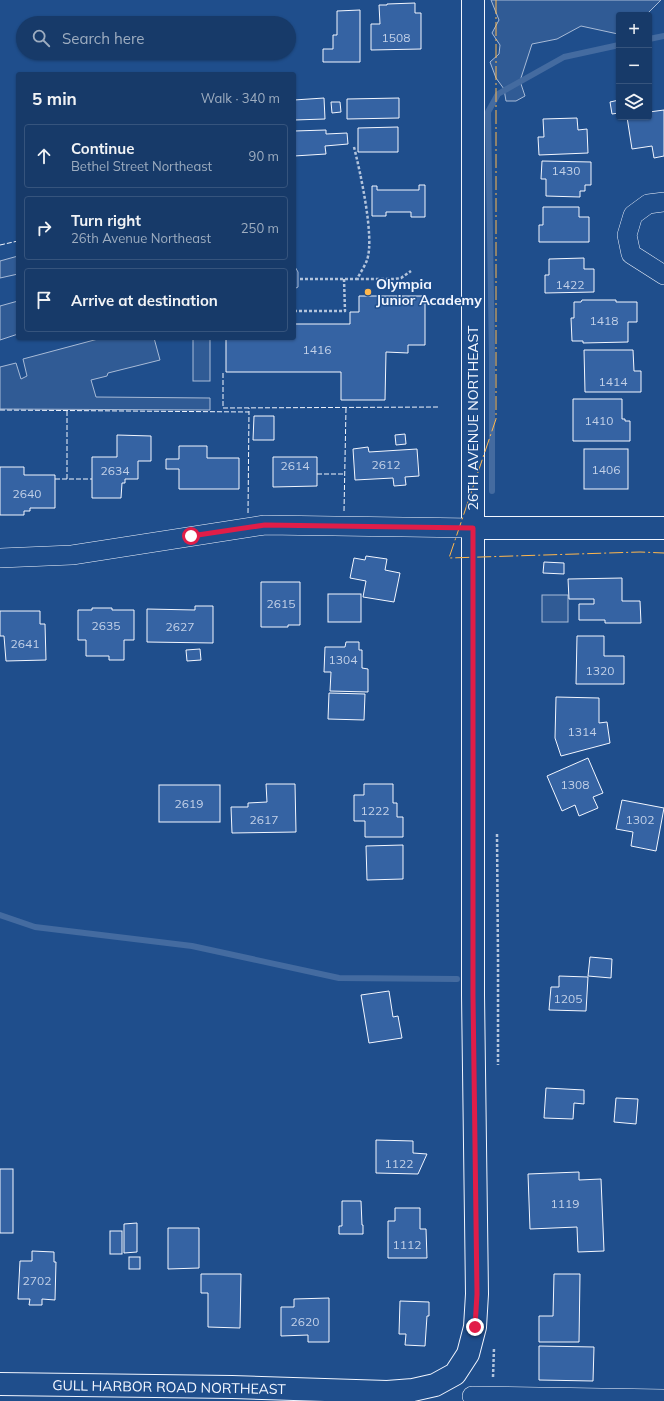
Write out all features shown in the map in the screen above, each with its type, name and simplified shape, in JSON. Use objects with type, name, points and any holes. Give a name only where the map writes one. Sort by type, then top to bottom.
[{"type":"street","name":"26TH AVENUE NORTHEAST","points":[[455,1374],[468,1354],[475,1327],[477,1294],[473,1003],[473,0]]},
{"type":"street","points":[[664,202],[648,204],[633,215],[627,235],[631,254],[664,276]]},
{"type":"street","points":[[0,558],[72,555],[265,525],[473,528],[664,528]]},
{"type":"street","points":[[455,1374],[472,1398],[664,1398]]},
{"type":"street","name":"GULL HARBOR ROAD NORTHEAST","points":[[0,1384],[387,1392],[413,1390],[435,1385],[455,1374]]},
{"type":"path","points":[[354,147],[360,176],[369,238],[368,259],[357,279]]},
{"type":"path","points":[[300,279],[396,279],[401,278],[411,271]]},
{"type":"path","points":[[296,311],[345,311],[344,279]]},
{"type":"shaded area","points":[[491,0],[661,0],[649,12],[616,12],[616,34],[581,26],[557,39],[532,44],[520,81],[525,96],[516,101],[506,101],[504,89],[496,78],[490,62],[499,54],[500,45],[492,33],[499,20]]},
{"type":"shaded area","points":[[16,257],[16,274],[0,278],[0,261]]},
{"type":"shaded area","points":[[296,268],[298,272],[298,287],[296,288]]},
{"type":"shaded area","points":[[16,302],[16,335],[0,340],[0,306]]},
{"type":"shaded area","points":[[94,340],[155,340],[160,360],[108,373],[107,376],[91,380],[96,397],[210,398],[210,410],[0,409],[0,367],[16,363],[21,379],[27,376],[23,359]]},
{"type":"shaded area","points":[[193,340],[210,340],[210,381],[193,381]]},
{"type":"shaded area","points":[[542,595],[568,595],[568,622],[542,622]]},
{"type":"building","points":[[415,3],[415,13],[421,13],[421,49],[371,50],[371,24],[380,24],[379,5]]},
{"type":"building","points":[[360,10],[360,62],[323,62],[323,49],[333,49],[333,35],[337,35],[337,11]]},
{"type":"building","points":[[324,98],[325,119],[296,120],[296,100]]},
{"type":"building","points":[[399,98],[399,118],[347,119],[347,99]]},
{"type":"building","points":[[616,101],[616,113],[612,114],[610,102]]},
{"type":"building","points":[[331,102],[340,102],[341,112],[332,113]]},
{"type":"building","points":[[664,110],[664,156],[654,158],[652,146],[632,149],[627,120],[652,120],[652,112]]},
{"type":"building","points":[[577,118],[578,130],[587,129],[588,153],[539,155],[538,137],[544,137],[543,119]]},
{"type":"building","points":[[398,127],[398,152],[358,152],[358,128]]},
{"type":"building","points":[[326,130],[326,134],[347,133],[348,144],[325,146],[326,154],[296,156],[296,131]]},
{"type":"building","points":[[542,161],[591,162],[591,185],[585,185],[585,191],[580,191],[580,197],[546,196],[546,179],[541,179]]},
{"type":"building","points":[[419,185],[425,185],[425,217],[411,217],[411,212],[386,212],[386,216],[372,216],[372,186],[377,186],[377,190],[419,190]]},
{"type":"building","points":[[543,207],[579,207],[579,217],[589,217],[589,242],[539,242],[539,225],[543,225]]},
{"type":"building","points":[[584,258],[584,269],[594,269],[594,292],[545,293],[545,275],[549,275],[549,259]]},
{"type":"building","points":[[359,296],[425,296],[425,345],[408,345],[408,353],[386,352],[385,400],[341,400],[341,372],[226,372],[226,340],[296,340],[296,324],[350,324],[350,312],[359,312]]},
{"type":"building","points":[[582,300],[616,300],[616,302],[637,302],[637,322],[628,322],[628,342],[583,343],[583,341],[572,341],[571,318],[574,318],[574,302],[581,302]]},
{"type":"building","points":[[584,350],[633,350],[634,371],[641,371],[641,392],[585,392]]},
{"type":"building","points":[[573,399],[622,399],[622,419],[625,419],[625,421],[630,421],[630,441],[573,441]]},
{"type":"building","points":[[254,416],[274,416],[274,440],[253,440]]},
{"type":"building","points":[[405,434],[406,444],[396,445],[395,435]]},
{"type":"building","points":[[117,435],[151,436],[151,461],[138,461],[138,479],[125,479],[125,483],[122,483],[121,498],[92,498],[92,457],[117,457]]},
{"type":"building","points":[[179,446],[207,446],[207,458],[239,458],[239,489],[179,489],[179,469],[166,469],[166,459],[179,459]]},
{"type":"building","points":[[368,447],[369,452],[417,449],[419,476],[405,477],[406,485],[394,486],[393,478],[355,480],[353,449]]},
{"type":"building","points":[[584,449],[628,449],[628,489],[584,489]]},
{"type":"building","points":[[273,457],[317,457],[317,486],[273,487]]},
{"type":"building","points":[[0,467],[24,467],[24,475],[55,475],[55,508],[30,508],[30,511],[24,511],[24,515],[0,515]]},
{"type":"building","points":[[366,556],[387,559],[385,570],[400,573],[394,602],[363,597],[366,581],[350,578],[354,558],[365,560]]},
{"type":"building","points":[[544,562],[564,563],[564,574],[543,573]]},
{"type":"building","points":[[622,578],[622,601],[640,601],[641,623],[605,623],[605,620],[579,620],[579,604],[594,604],[594,599],[569,599],[568,579]]},
{"type":"building","points":[[261,582],[300,582],[300,625],[288,625],[288,627],[261,627]]},
{"type":"building","points":[[328,594],[361,594],[361,622],[328,622]]},
{"type":"building","points":[[195,606],[213,606],[213,643],[147,642],[147,609],[195,610]]},
{"type":"building","points":[[92,608],[134,610],[134,640],[124,640],[124,660],[109,660],[109,656],[86,656],[86,640],[78,640],[78,610],[92,610]]},
{"type":"building","points":[[0,611],[40,611],[40,624],[45,624],[46,660],[6,661],[4,636],[0,636]]},
{"type":"building","points":[[577,636],[604,636],[604,656],[624,656],[624,684],[576,684]]},
{"type":"building","points":[[346,642],[359,642],[359,650],[362,650],[362,668],[368,669],[368,692],[330,691],[331,672],[324,672],[325,647],[345,647]]},
{"type":"building","points":[[200,649],[201,660],[187,661],[186,650]]},
{"type":"building","points":[[329,693],[365,694],[364,720],[328,719]]},
{"type":"building","points":[[556,697],[599,698],[599,723],[607,722],[610,743],[561,756],[555,738]]},
{"type":"building","points":[[588,758],[603,793],[593,797],[598,808],[579,816],[575,805],[562,811],[547,776]]},
{"type":"building","points":[[266,784],[295,784],[296,832],[232,833],[231,807],[248,807],[248,803],[267,802]]},
{"type":"building","points":[[364,784],[393,784],[393,803],[397,803],[397,817],[403,817],[403,837],[365,837],[365,821],[354,821],[354,795],[364,795]]},
{"type":"building","points":[[159,785],[220,785],[220,822],[159,822]]},
{"type":"building","points":[[622,800],[664,808],[656,851],[631,846],[633,832],[616,829]]},
{"type":"building","points":[[403,845],[403,879],[367,880],[366,846]]},
{"type":"building","points":[[590,957],[612,959],[611,978],[588,976]]},
{"type":"building","points":[[559,976],[588,977],[586,1011],[549,1010],[551,987],[559,987]]},
{"type":"building","points":[[389,991],[393,1017],[398,1016],[402,1038],[369,1043],[361,995]]},
{"type":"building","points":[[546,1088],[584,1090],[584,1104],[574,1103],[573,1119],[544,1118]]},
{"type":"building","points":[[616,1098],[638,1099],[636,1124],[614,1122]]},
{"type":"building","points":[[376,1140],[413,1141],[413,1153],[427,1154],[418,1174],[376,1173]]},
{"type":"building","points":[[0,1169],[13,1169],[13,1233],[0,1233]]},
{"type":"building","points":[[579,1172],[579,1180],[601,1179],[604,1251],[578,1252],[577,1227],[530,1229],[528,1174]]},
{"type":"building","points":[[342,1201],[361,1201],[363,1234],[339,1234],[339,1226],[342,1226]]},
{"type":"building","points":[[395,1208],[420,1208],[420,1229],[426,1229],[427,1258],[388,1258],[388,1221],[395,1221]]},
{"type":"building","points":[[137,1223],[137,1252],[124,1253],[124,1224]]},
{"type":"building","points":[[168,1228],[199,1228],[199,1268],[168,1269]]},
{"type":"building","points":[[110,1231],[122,1231],[122,1254],[110,1254]]},
{"type":"building","points":[[32,1251],[54,1252],[54,1262],[56,1262],[55,1300],[42,1299],[42,1305],[29,1305],[30,1299],[18,1299],[20,1261],[32,1261]]},
{"type":"building","points":[[129,1257],[140,1257],[140,1269],[129,1269]]},
{"type":"building","points":[[201,1274],[241,1274],[240,1328],[208,1327],[208,1293],[201,1293]]},
{"type":"building","points":[[554,1274],[580,1274],[579,1342],[539,1342],[539,1316],[553,1316]]},
{"type":"building","points":[[329,1298],[329,1342],[308,1342],[308,1335],[281,1336],[281,1307],[294,1307],[294,1299]]},
{"type":"building","points":[[400,1301],[429,1302],[429,1316],[427,1316],[425,1346],[405,1345],[406,1334],[399,1334]]},
{"type":"building","points":[[539,1346],[594,1347],[593,1381],[539,1380]]},
{"type":"waterway","points":[[652,38],[664,36]]},
{"type":"waterway","points":[[492,491],[492,359],[488,112],[498,94],[564,57],[616,46]]},
{"type":"waterway","points":[[0,915],[35,927],[192,946],[339,978],[457,979]]},
{"type":"fence","points":[[0,245],[16,241]]},
{"type":"fence","points":[[223,373],[223,408],[440,407]]},
{"type":"fence","points":[[0,410],[249,412],[249,408]]},
{"type":"fence","points":[[344,511],[346,408]]},
{"type":"fence","points":[[67,411],[67,479]]},
{"type":"fence","points":[[248,513],[249,412]]},
{"type":"fence","points":[[317,474],[345,474]]},
{"type":"fence","points":[[55,479],[92,479]]},
{"type":"power","points":[[496,0],[496,419],[449,558],[640,552],[664,553]]},
{"type":"place","name":"Olympia Junior Academy","points":[[368,292]]},
{"type":"route","points":[[191,536],[265,525],[473,528],[473,995],[477,1294],[475,1327]]}]
